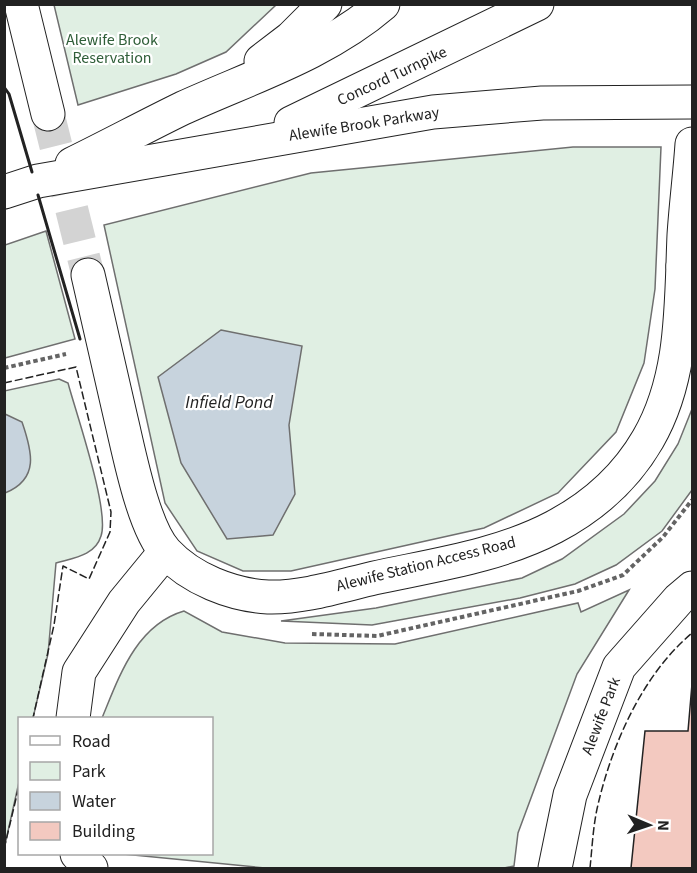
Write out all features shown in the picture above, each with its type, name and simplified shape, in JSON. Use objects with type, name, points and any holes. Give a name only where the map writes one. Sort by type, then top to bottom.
[{"type":"main road","points":[[21,4],[48,114]]},
{"type":"main road","points":[[183,108],[269,56],[325,4]]},
{"type":"main road","name":"Alewife Brook Parkway","points":[[38,181],[183,108],[315,50],[362,21],[383,4]]},
{"type":"main road","name":"Concord Turnpike","points":[[245,143],[377,83],[537,4]]},
{"type":"main road","name":"Alewife Brook Parkway","points":[[4,192],[38,181],[245,143],[457,109],[579,101],[693,102]]},
{"type":"main road","name":"Alewife Station Access Road","points":[[88,275],[138,490],[165,552],[196,575],[227,590],[268,597],[305,594],[466,558],[512,545],[554,528],[590,505],[607,490],[636,457],[649,438],[666,400],[675,365],[688,258],[693,144]]},
{"type":"main road","points":[[73,717],[79,672],[124,602],[165,552]]},
{"type":"main road","name":"Alewife Park","points":[[555,868],[570,795],[619,667],[679,599],[693,588]]},
{"type":"main road","points":[[78,855],[91,868]]},
{"type":"path","points":[[4,368],[71,353]]},
{"type":"green space","name":"Alewife Brook Reservation","points":[[54,4],[276,5],[226,52],[176,74],[78,105]]},
{"type":"green space","points":[[573,147],[661,147],[655,289],[644,363],[616,432],[558,493],[484,528],[291,571],[243,571],[197,551],[165,503],[104,225],[311,173]]},
{"type":"green space","points":[[46,231],[75,339],[5,358],[5,245]]},
{"type":"green space","points":[[59,379],[68,383],[97,485],[102,523],[101,536],[94,548],[76,558],[56,563],[48,654],[33,717],[18,717],[18,786],[4,849],[4,391]]},
{"type":"green space","points":[[692,409],[692,490],[662,531],[616,565],[575,584],[520,598],[372,625],[281,621],[376,608],[522,578],[562,559],[624,514],[655,481],[678,444]]},
{"type":"green space","points":[[629,590],[577,674],[518,833],[514,866],[504,868],[265,868],[133,855],[213,855],[213,717],[102,717],[131,654],[153,628],[167,618],[184,611],[222,632],[285,643],[395,644],[578,603],[581,612]]},
{"type":"water","name":"Infield Pond","points":[[221,330],[302,346],[289,425],[295,494],[273,535],[227,539],[181,463],[158,377]]},
{"type":"water","points":[[5,414],[22,422],[28,443],[30,463],[24,480],[5,493]]},
{"type":"building","points":[[692,684],[692,868],[631,868],[645,731],[688,731]]},
{"type":"tunnel","points":[[48,114],[88,275]]},
{"type":"fence","points":[[4,383],[76,367],[111,512],[110,532],[89,579],[63,566],[54,625],[33,717]]},
{"type":"fence","points":[[590,868],[597,809],[620,737],[631,713],[658,669],[692,633]]},
{"type":"fence","points":[[4,849],[18,790]]},
{"type":"wall","points":[[4,87],[9,94],[32,172]]},
{"type":"wall","points":[[38,195],[80,339]]}]
